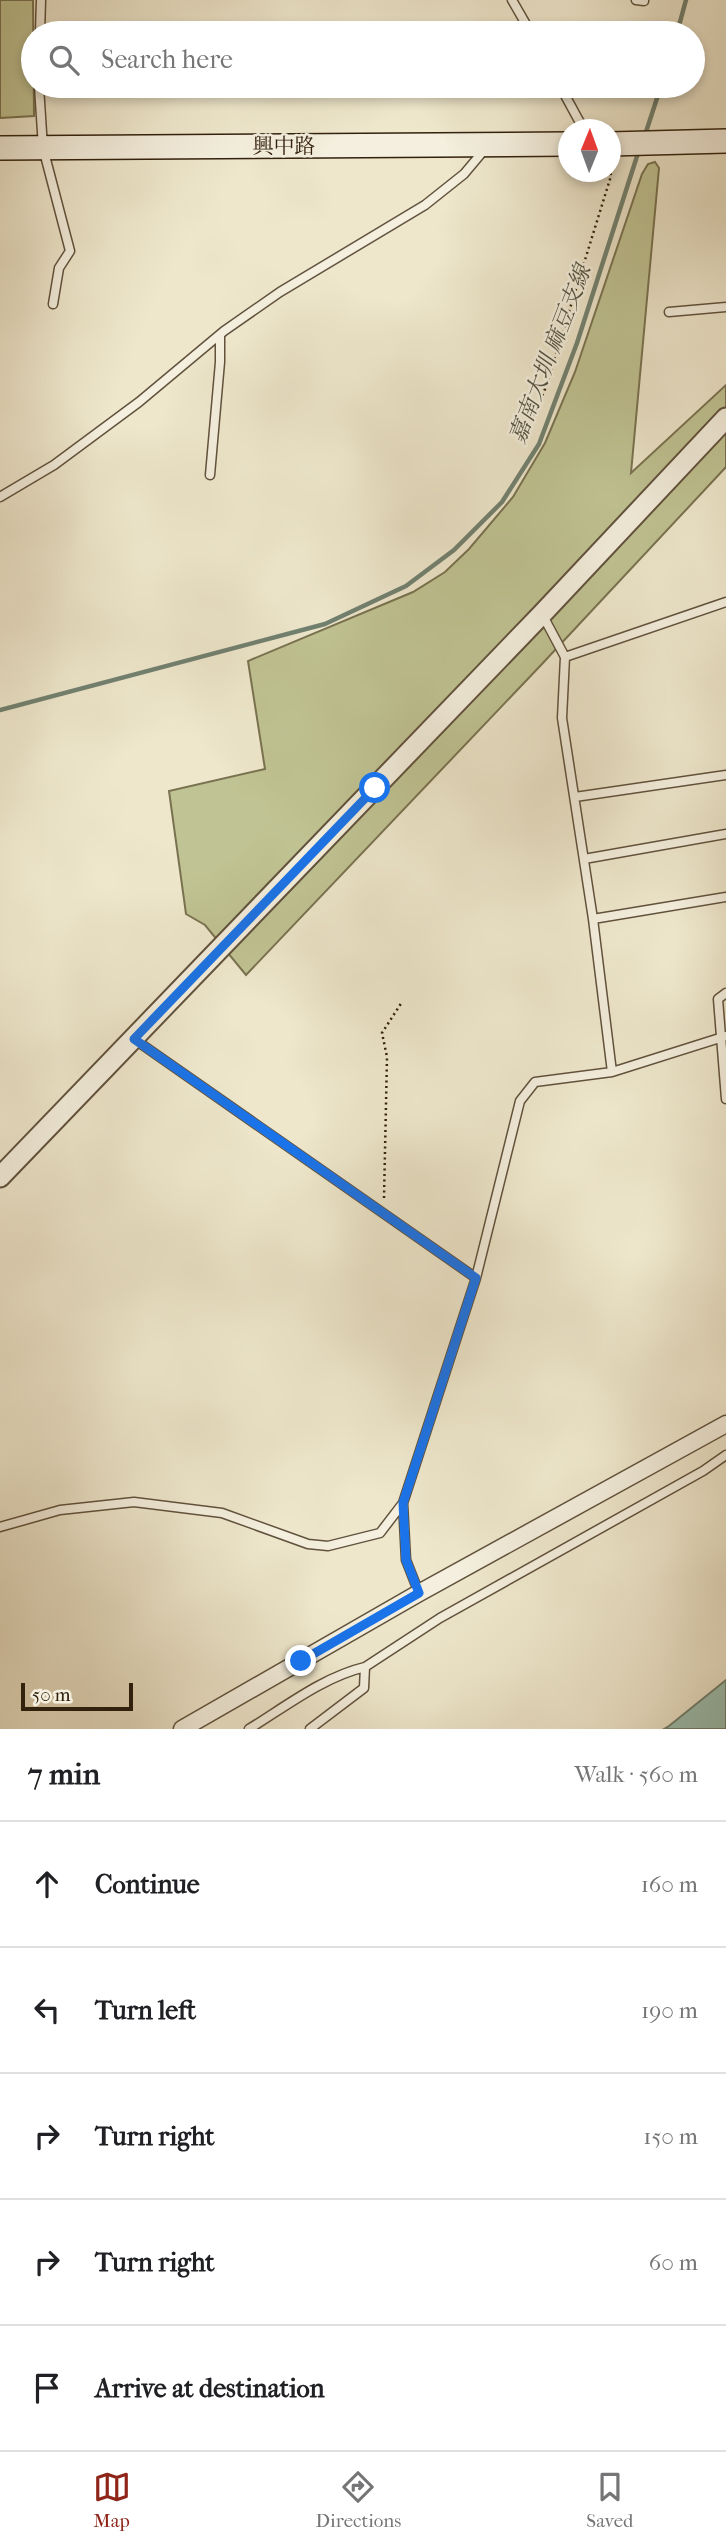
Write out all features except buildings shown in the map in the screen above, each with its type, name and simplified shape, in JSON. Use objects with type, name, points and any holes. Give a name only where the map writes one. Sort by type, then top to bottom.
[{"type":"main road","points":[[621,144],[726,141]]},
{"type":"main road","name":"興中路","points":[[0,148],[558,144]]},
{"type":"street","points":[[0,1177],[542,614],[726,418]]},
{"type":"street","points":[[182,1729],[419,1593],[726,1424]]},
{"type":"lane","points":[[40,21],[41,0]]},
{"type":"lane","points":[[512,0],[524,21]]},
{"type":"lane","points":[[40,98],[43,148],[69,251],[59,268],[52,304]]},
{"type":"lane","points":[[567,98],[578,119]]},
{"type":"lane","points":[[0,497],[54,466],[139,402],[220,335],[280,292],[425,205],[464,174],[489,144]]},
{"type":"lane","points":[[669,312],[726,307]]},
{"type":"lane","points":[[210,475],[220,335]]},
{"type":"lane","points":[[565,657],[726,602]]},
{"type":"lane","points":[[542,614],[565,657],[562,718],[593,919],[612,1072]]},
{"type":"lane","points":[[575,797],[726,775]]},
{"type":"lane","points":[[584,859],[726,834]]},
{"type":"lane","points":[[593,919],[726,897]]},
{"type":"lane","points":[[726,993],[718,999],[724,1037],[726,1099]]},
{"type":"lane","points":[[0,1527],[60,1510],[134,1502],[222,1513],[308,1545],[328,1546],[380,1533],[403,1503],[476,1278],[520,1101],[535,1082],[612,1072],[724,1037]]},
{"type":"lane","points":[[134,1039],[476,1278]]},
{"type":"lane","points":[[248,1729],[330,1680],[365,1667],[440,1618],[726,1455]]},
{"type":"lane","points":[[403,1503],[406,1560],[419,1593]]},
{"type":"lane","points":[[310,1729],[364,1688],[365,1667]]},
{"type":"path","points":[[525,436],[545,388],[609,182]]},
{"type":"path","points":[[383,1212],[387,1057],[382,1033],[402,1002]]},
{"type":"shaded area","points":[[0,0],[33,0],[33,21],[21,21],[21,98],[34,98],[34,116],[0,118]]},
{"type":"shaded area","points":[[655,162],[659,168],[631,473],[726,385],[726,467],[246,975],[205,925],[186,914],[169,791],[265,769],[248,661],[413,592],[445,572],[469,549],[513,497],[545,443],[575,372],[642,174],[648,164]]},
{"type":"shaded area","points":[[726,1680],[726,1729],[664,1729],[669,1726]]},
{"type":"waterway","name":"嘉南大圳 麻豆支線","points":[[680,21],[686,0]]},
{"type":"waterway","name":"嘉南大圳 麻豆支線","points":[[645,135],[657,98]]},
{"type":"waterway","name":"嘉南大圳 麻豆支線","points":[[0,710],[325,624],[406,586],[454,550],[502,502],[539,444],[577,343],[639,150]]},
{"type":"route","points":[[301,1661],[419,1593],[406,1560],[403,1503],[476,1278],[134,1039],[375,788]]}]
